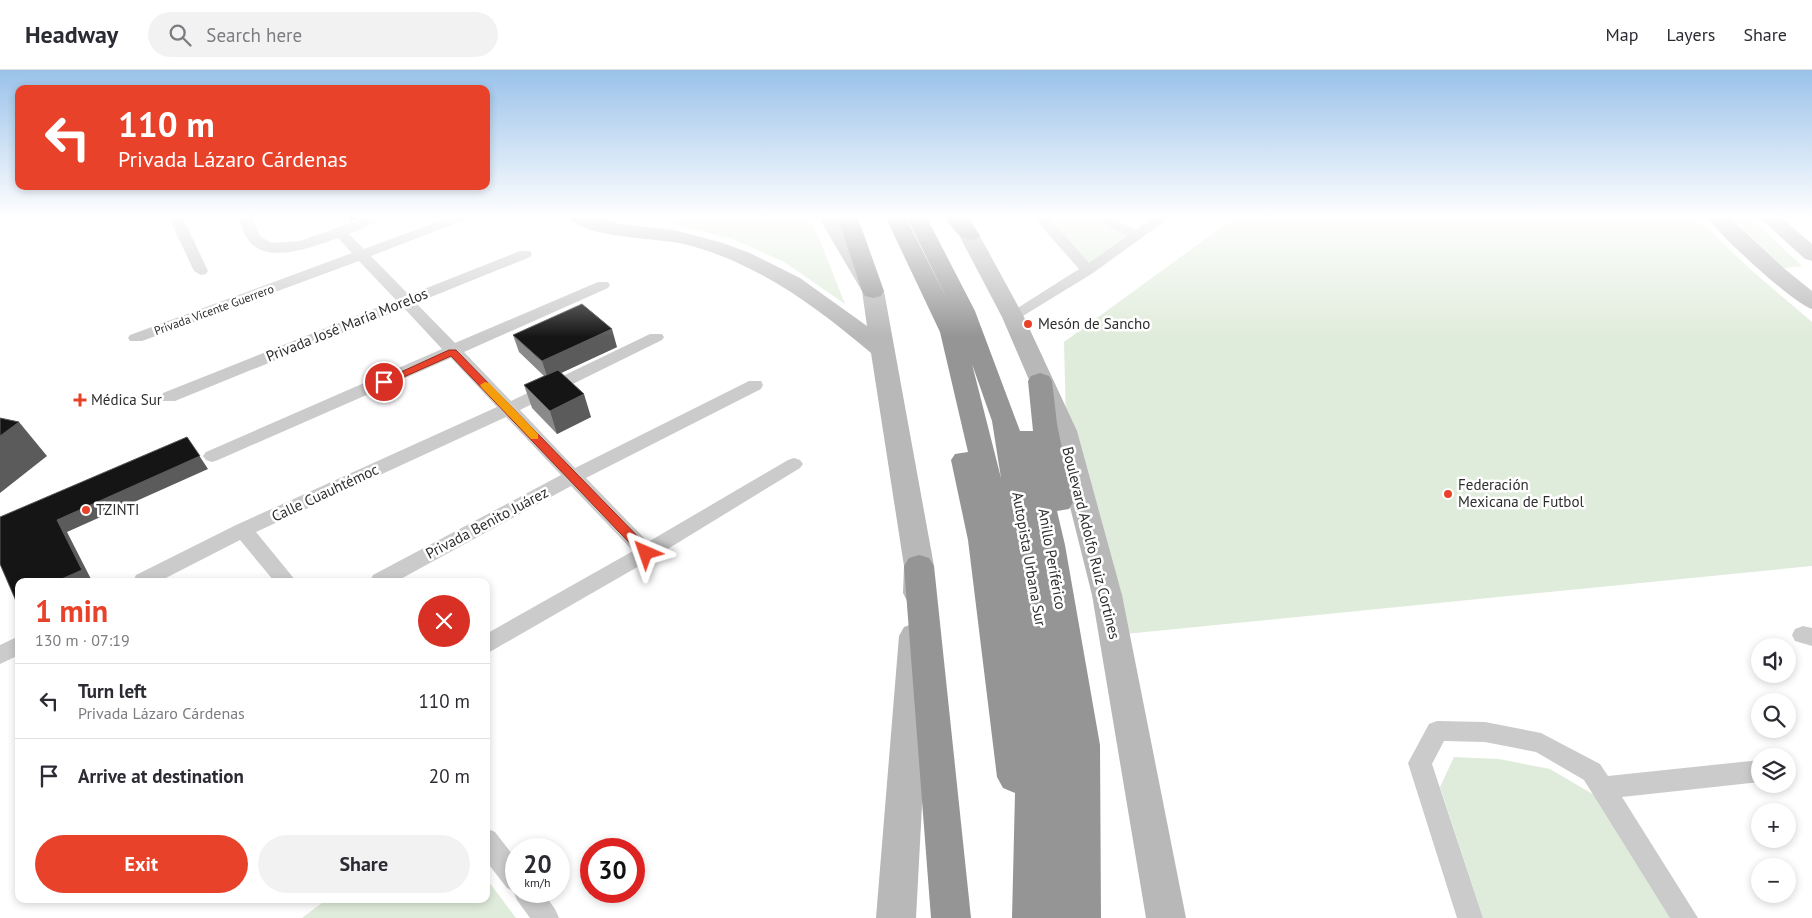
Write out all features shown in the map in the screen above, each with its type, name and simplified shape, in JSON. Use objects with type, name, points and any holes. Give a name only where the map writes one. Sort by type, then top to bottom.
[{"type":"highway","points":[[862,258],[873,291]]},
{"type":"highway","points":[[899,258],[932,329],[982,540],[1014,766],[1020,918]]},
{"type":"highway","name":"Autopista Urbana Sur","points":[[915,258],[952,332],[994,505],[1026,677],[1033,794],[1032,918]]},
{"type":"highway","name":"Autopista Urbana Sur","points":[[937,258],[964,311],[1005,421],[1052,691],[1064,802],[1061,918]]},
{"type":"highway","name":"Anillo Periférico","points":[[957,258],[990,324],[1026,440],[1052,544],[1083,745],[1081,918]]},
{"type":"highway","points":[[1040,381],[1044,424],[1061,512],[1066,607],[1083,745]]},
{"type":"highway","points":[[919,566],[951,918]]},
{"type":"main road","points":[[744,258],[790,280],[855,326],[884,351]]},
{"type":"main road","points":[[853,258],[873,291],[919,566],[896,918]]},
{"type":"main road","name":"Boulevard Adolfo Ruiz Cortines","points":[[980,258],[1013,317],[1040,381],[1064,430],[1107,595],[1166,918]]},
{"type":"main road","points":[[1760,258],[1812,302]]},
{"type":"street","points":[[195,258],[201,270]]},
{"type":"street","name":"Privada Vicente Guerrero","points":[[136,338],[359,258]]},
{"type":"street","points":[[365,258],[646,553]]},
{"type":"street","name":"Privada José María Morelos","points":[[169,396],[516,258]]},
{"type":"street","points":[[1077,258],[1088,270]]},
{"type":"street","points":[[1013,317],[1106,258]]},
{"type":"street","points":[[212,456],[603,285]]},
{"type":"street","name":"Calle Cuauhtémoc","points":[[149,578],[243,530],[508,409],[656,337]]},
{"type":"street","name":"Privada Benito Juárez","points":[[386,578],[574,476],[755,385]]},
{"type":"street","points":[[490,643],[646,553],[794,464]]},
{"type":"street","points":[[243,530],[283,578]]},
{"type":"street","points":[[0,655],[15,647]]},
{"type":"street","points":[[1470,918],[1420,762],[1437,731],[1485,732],[1541,743],[1592,772],[1685,918]]},
{"type":"street","points":[[1601,788],[1751,772]]},
{"type":"street","points":[[490,845],[505,865]]},
{"type":"street","points":[[535,903],[546,918]]},
{"type":"green space","points":[[774,258],[827,258],[845,304],[784,262]]},
{"type":"green space","points":[[1077,258],[1106,258],[1088,270]]},
{"type":"green space","name":"Federación Mexicana de Futbol","points":[[1180,258],[1738,258],[1812,322],[1812,566],[1115,635],[1066,422],[1064,342]]},
{"type":"green space","points":[[1773,258],[1793,258],[1802,266],[1784,268]]},
{"type":"green space","points":[[1454,757],[1499,759],[1550,769],[1596,796],[1673,918],[1483,918],[1440,787]]},
{"type":"green space","points":[[490,883],[516,918],[302,918],[322,903],[490,903]]},
{"type":"building","points":[[582,304],[612,329],[542,361],[513,335]]},
{"type":"building","points":[[558,370],[584,394],[550,411],[524,385]]},
{"type":"building","points":[[0,418],[19,422],[0,436]]},
{"type":"building","points":[[187,437],[200,456],[57,520],[82,570],[64,578],[15,578],[15,599],[0,564],[0,517]]},
{"type":"slow traffic","points":[[485,385],[535,436]]},
{"type":"place","name":"Mesón de Sancho","points":[[1028,324]]},
{"type":"place","name":"Médica Sur","points":[[80,400]]},
{"type":"place","name":"Federación Mexicana de Futbol","points":[[1448,494]]},
{"type":"place","name":"TZINTI","points":[[86,510]]},
{"type":"route","points":[[384,382],[453,352],[646,553]]}]
